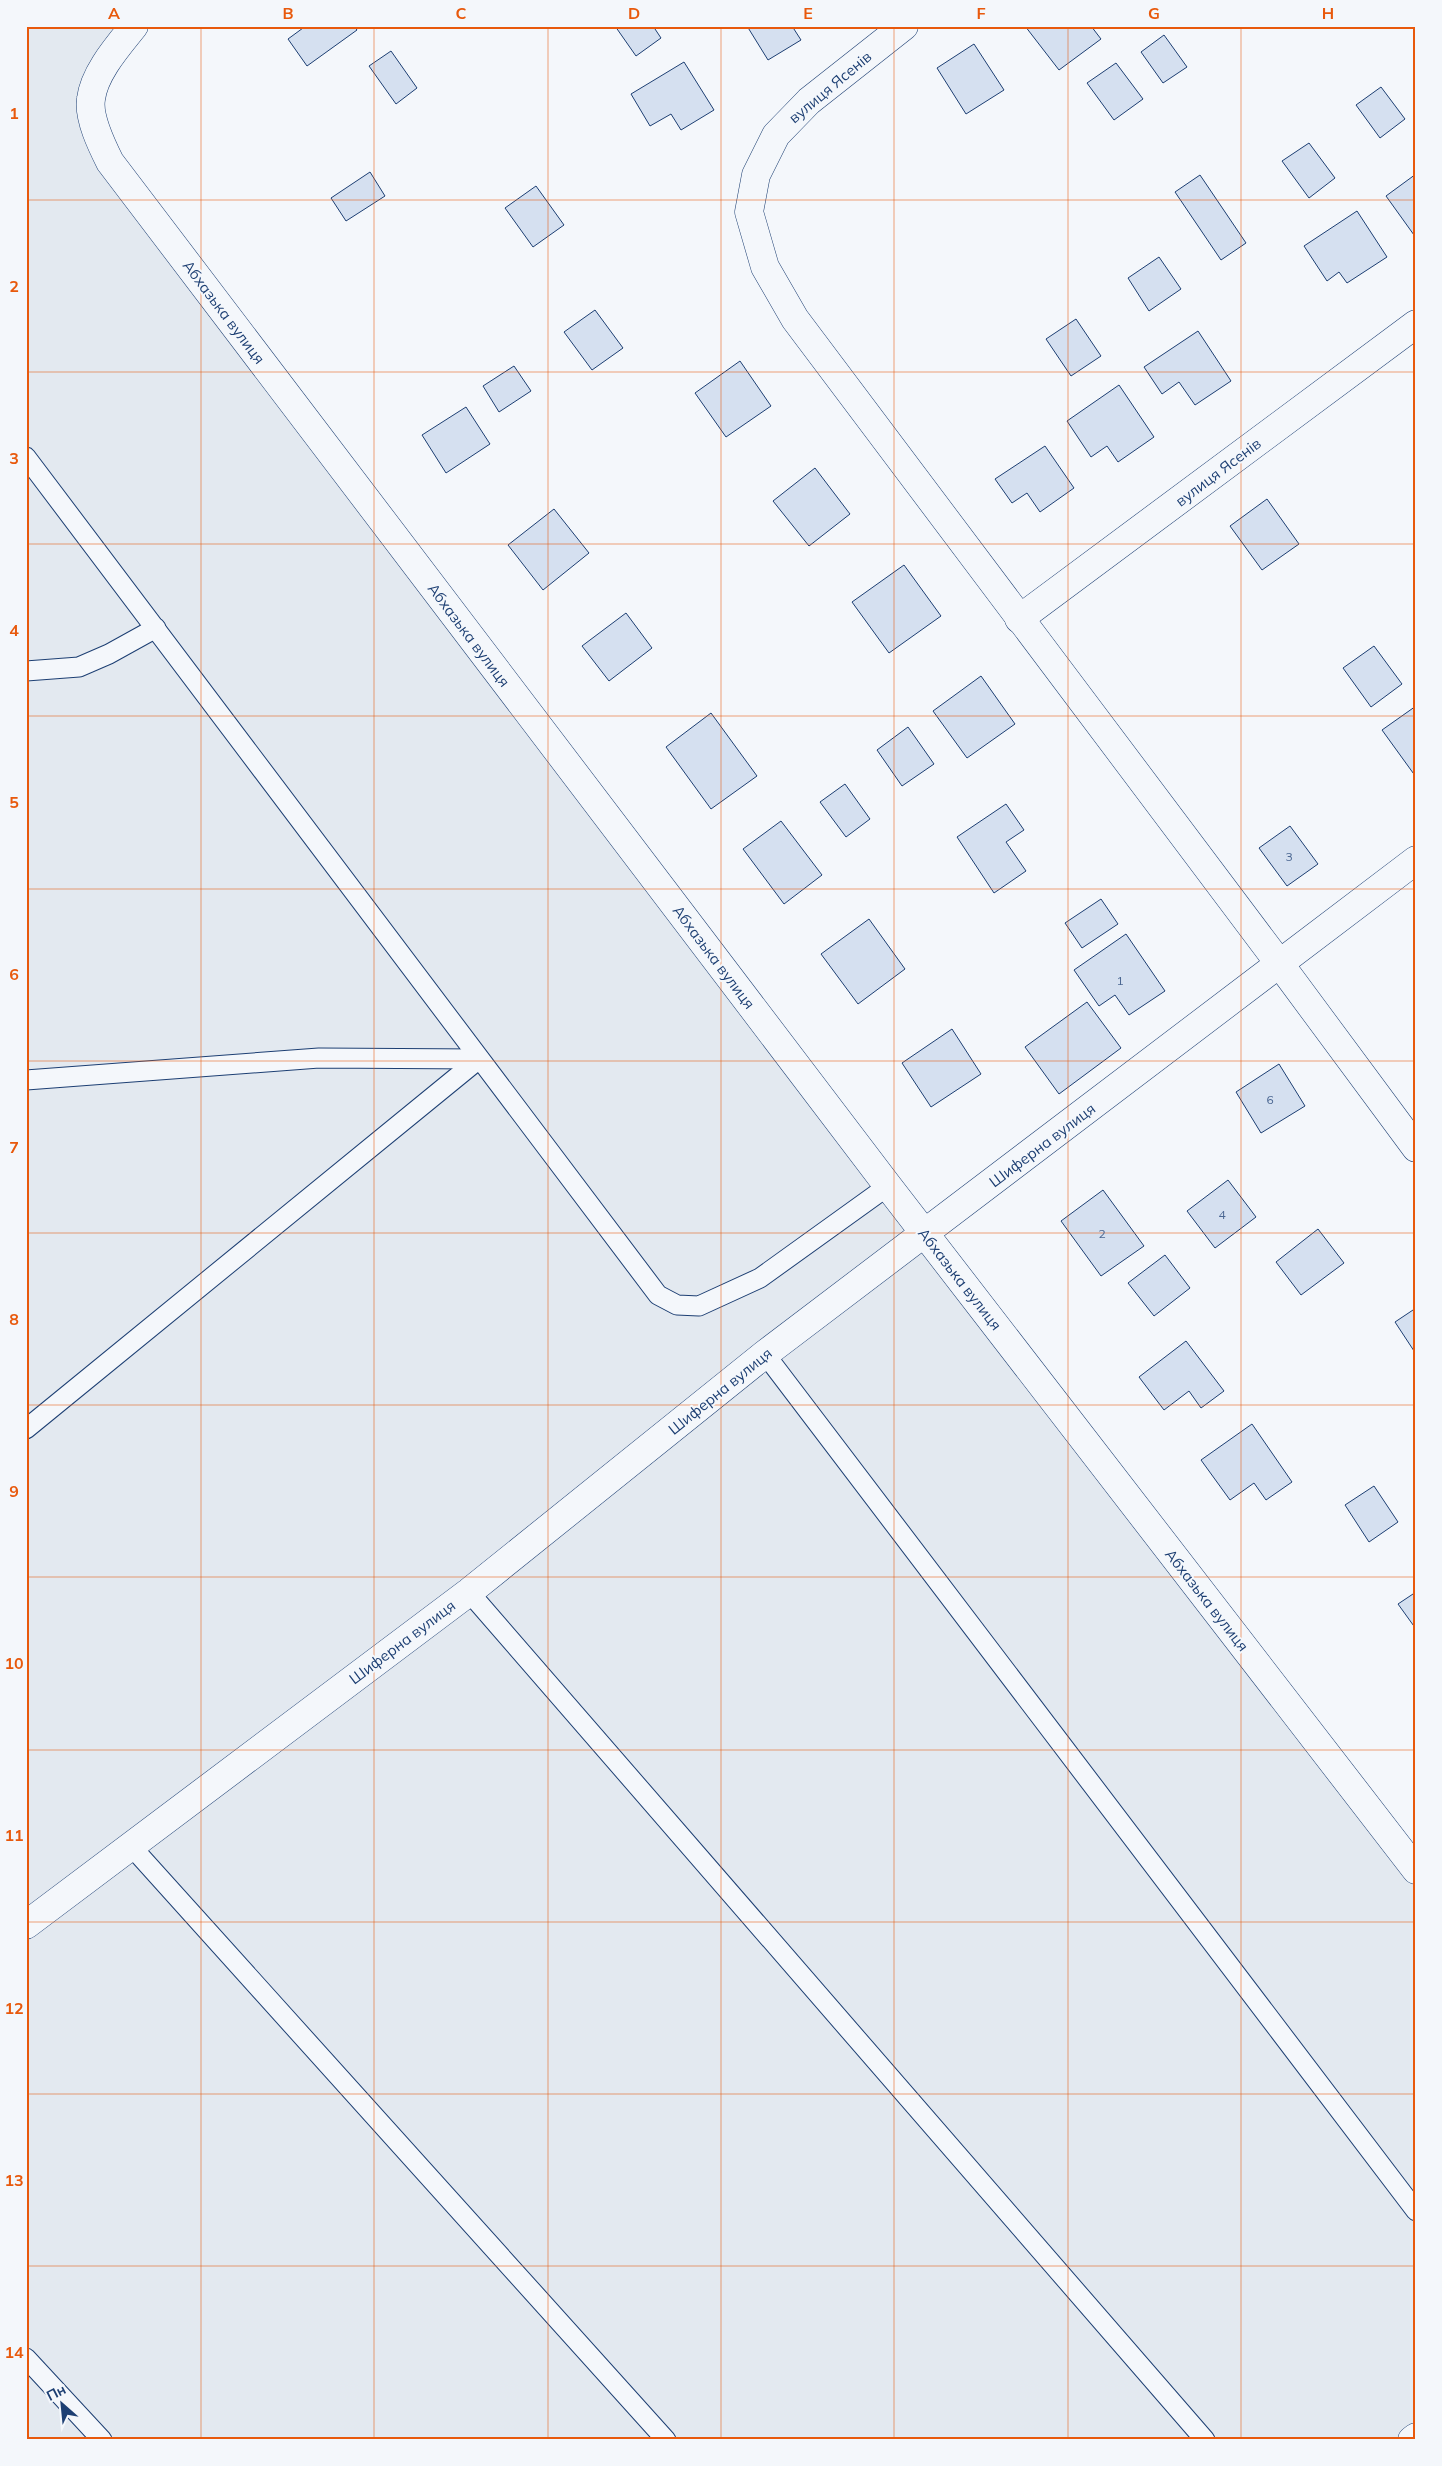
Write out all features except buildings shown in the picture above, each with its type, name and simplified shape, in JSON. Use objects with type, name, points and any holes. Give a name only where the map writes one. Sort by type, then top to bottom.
[{"type":"street","name":"Абхазька вулиця","points":[[134,26],[104,64],[90,100],[97,137],[110,162],[888,1186],[1416,1870]]},
{"type":"street","name":"вулиця Ясенів","points":[[904,26],[808,101],[776,135],[756,174],[749,212],[764,267],[795,319],[1019,619],[1416,324]]},
{"type":"street","points":[[1019,619],[1279,962],[1416,1148]]},
{"type":"street","name":"Шиферна вулиця","points":[[26,1924],[469,1592],[766,1354],[1279,962],[1416,860]]},
{"type":"street","points":[[1412,2440],[1416,2437]]},
{"type":"lane","points":[[26,457],[658,1295],[677,1305],[699,1306],[760,1278],[888,1186]]},
{"type":"lane","points":[[26,671],[79,667],[109,654],[156,628]]},
{"type":"lane","points":[[26,1080],[319,1058],[478,1058]]},
{"type":"lane","points":[[26,1429],[478,1058]]},
{"type":"lane","points":[[766,1354],[1416,2211]]},
{"type":"lane","points":[[469,1592],[1205,2440]]},
{"type":"lane","points":[[131,1846],[666,2440]]},
{"type":"lane","points":[[26,2358],[102,2440]]},
{"type":"shaded area","points":[[26,26],[134,26],[104,64],[97,137],[1416,1870],[1416,2437],[1412,2440],[26,2440]]}]
